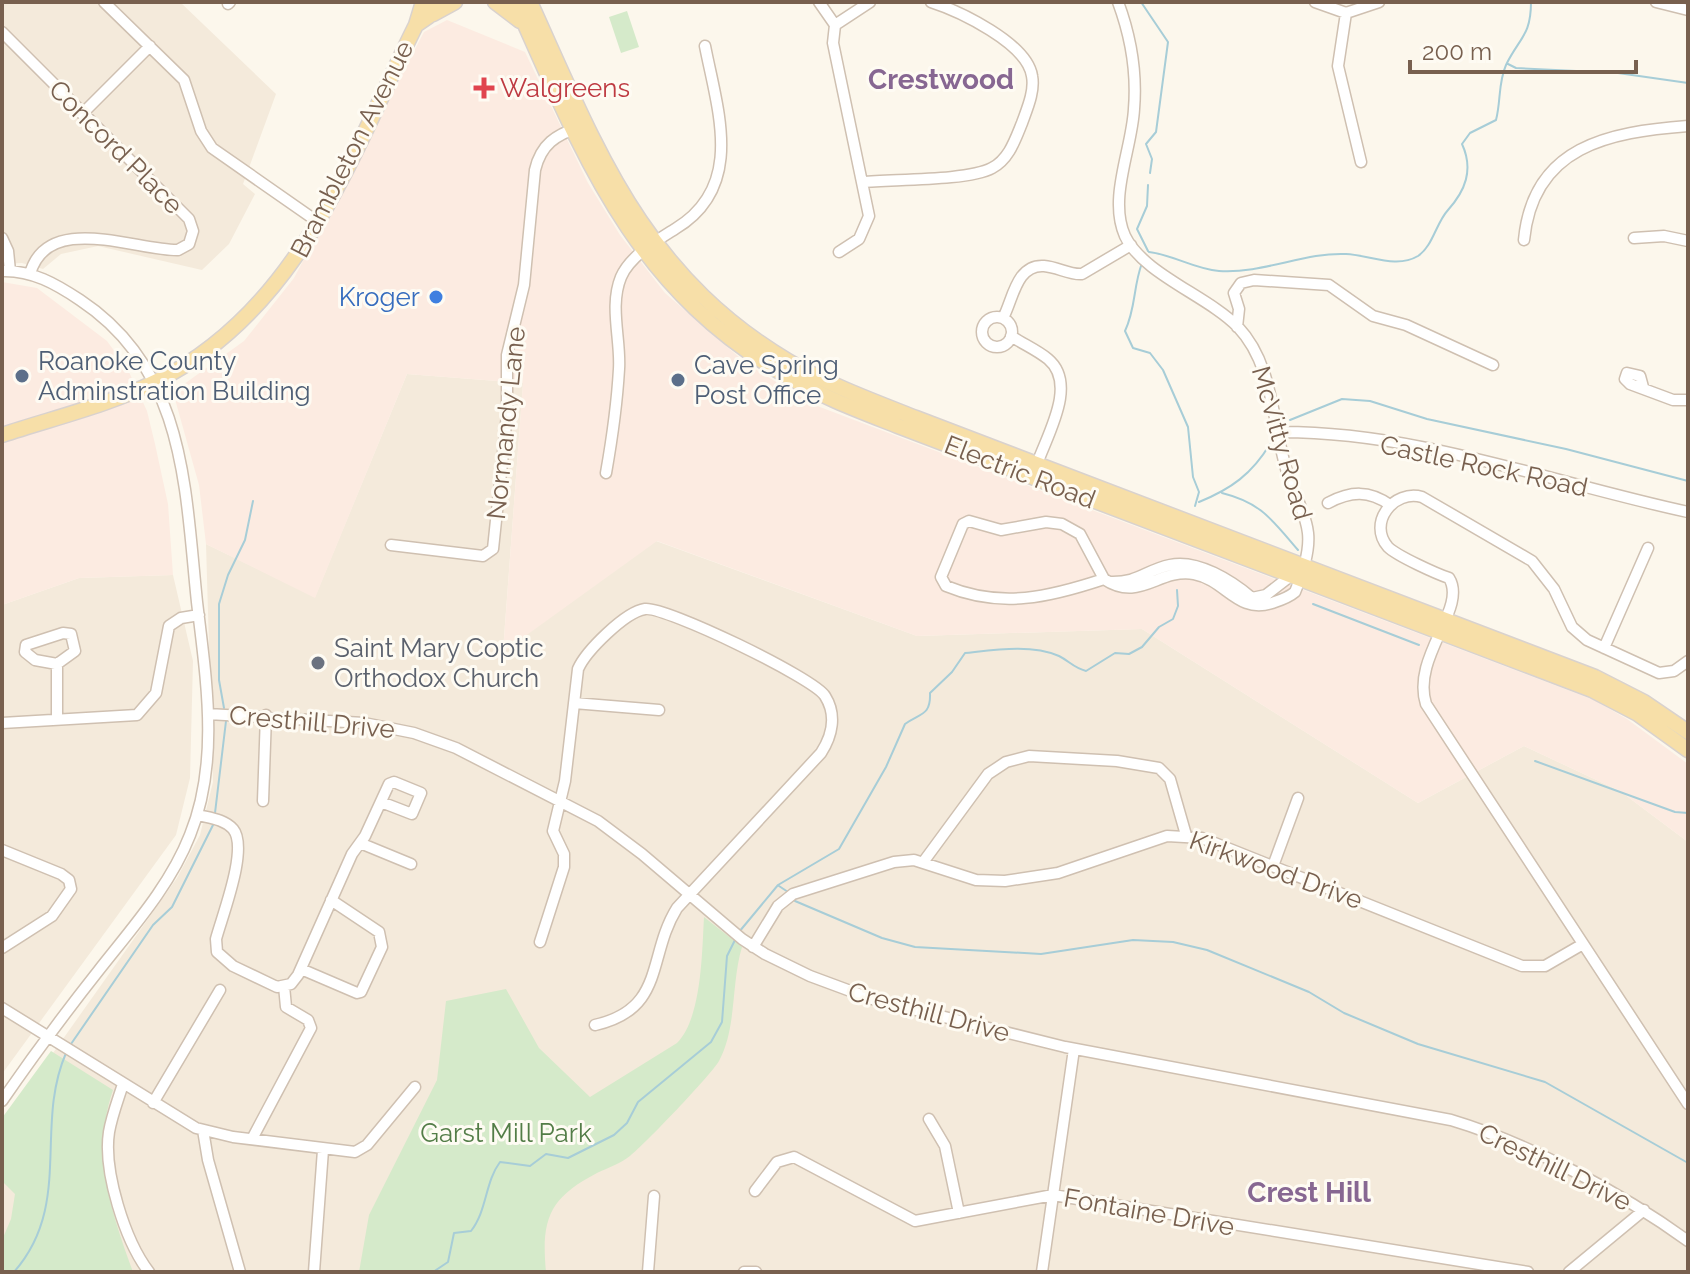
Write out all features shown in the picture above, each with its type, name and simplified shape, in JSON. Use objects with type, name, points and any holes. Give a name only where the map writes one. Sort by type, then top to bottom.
[{"type":"main road","name":"Brambleton Avenue","points":[[2,435],[155,382],[227,337],[282,279],[318,222],[416,25],[432,6],[455,2]]},
{"type":"main road","points":[[495,2],[526,26]]},
{"type":"main road","name":"Electric Road","points":[[515,2],[579,127],[649,247],[716,327],[765,363],[811,389],[898,426],[1604,681],[1688,732]]},
{"type":"main road","name":"Electric Road","points":[[530,2],[579,127]]},
{"type":"main road","name":"Electric Road","points":[[649,247],[723,315],[790,362],[841,388],[1037,464],[1298,573]]},
{"type":"main road","name":"Electric Road","points":[[1442,625],[1592,690],[1638,714],[1688,750]]},
{"type":"street","points":[[104,2],[184,80],[201,131],[212,148],[318,222]]},
{"type":"street","points":[[819,2],[835,25],[833,43],[863,182],[868,224],[859,239],[839,252]]},
{"type":"street","points":[[835,25],[870,2]]},
{"type":"street","points":[[863,182],[971,175],[990,169],[1008,153],[1025,114],[1032,76],[1022,55],[972,19],[931,2]]},
{"type":"street","name":"McVitty Road","points":[[1118,2],[1131,46],[1135,84],[1133,127],[1120,202],[1122,226],[1131,245],[1144,259],[1237,327],[1261,365],[1308,532],[1298,573]]},
{"type":"street","points":[[1315,2],[1346,13],[1379,2]]},
{"type":"street","points":[[1656,2],[1688,10]]},
{"type":"street","points":[[1346,13],[1338,66],[1361,162]]},
{"type":"street","name":"Concord Place","points":[[2,32],[189,219],[192,237],[183,248],[172,250],[92,237],[74,239],[44,253],[34,262],[30,274]]},
{"type":"street","points":[[82,114],[150,46]]},
{"type":"street","points":[[606,473],[619,367],[617,291],[627,266],[694,216],[713,192],[720,174],[719,126],[705,46]]},
{"type":"street","points":[[1524,240],[1527,220],[1540,187],[1573,152],[1619,134],[1688,126]]},
{"type":"street","name":"Normandy Lane","points":[[391,545],[483,556],[493,549],[507,415],[507,355],[524,285],[535,170],[546,145],[579,127]]},
{"type":"street","points":[[1634,238],[1664,236],[1688,241]]},
{"type":"street","points":[[2,238],[8,251],[6,271],[30,274],[60,288],[109,321],[131,342],[155,382],[182,463],[208,714],[206,774],[198,815],[167,880],[2,1101]]},
{"type":"street","points":[[1003,318],[1019,280],[1029,270],[1040,266],[1075,274],[1091,272],[1131,245]]},
{"type":"street","points":[[1237,327],[1239,309],[1234,293],[1241,283],[1254,280],[1319,282],[1338,289],[1373,316],[1406,325],[1493,365]]},
{"type":"street","points":[[1003,318],[1010,325],[1011,336],[999,346],[983,338],[982,328],[988,319],[1003,318]]},
{"type":"street","points":[[1011,336],[1047,358],[1060,377],[1059,402],[1037,464]]},
{"type":"street","points":[[1643,387],[1673,400],[1688,400]]},
{"type":"street","name":"Castle Rock Road","points":[[1278,432],[1322,434],[1414,447],[1688,512]]},
{"type":"street","points":[[1328,503],[1348,494],[1367,493],[1390,505]]},
{"type":"street","points":[[1688,661],[1674,671],[1659,673],[1604,648],[1572,627],[1550,583],[1519,551],[1422,497],[1404,496],[1390,505],[1381,522],[1387,545],[1449,578],[1455,596],[1423,677],[1426,704],[1688,1104]]},
{"type":"street","points":[[1298,573],[1266,595],[1252,598],[1231,582],[1188,565],[1170,565],[1133,581],[1110,582],[1104,579],[1051,595],[1007,601],[954,590],[943,584],[941,577],[965,522],[1001,530],[1046,522],[1062,524],[1080,534],[1104,579],[1118,589],[1177,573],[1190,573],[1211,582],[1249,607],[1289,597],[1298,573]]},
{"type":"street","points":[[1604,648],[1648,548]]},
{"type":"street","points":[[540,942],[564,867],[564,854],[553,831],[578,669],[587,654],[611,631],[646,608],[664,610],[796,674],[823,693],[830,708],[832,728],[821,753],[689,893],[664,933],[655,975],[645,996],[628,1012],[595,1025]]},
{"type":"street","points":[[2,723],[129,717],[143,711],[156,693],[169,626],[181,618],[199,615]]},
{"type":"street","points":[[63,633],[71,634],[75,651],[57,664],[35,660],[25,652],[26,645],[63,633]]},
{"type":"street","points":[[57,664],[57,720]]},
{"type":"street","points":[[574,703],[659,710]]},
{"type":"street","name":"Cresthill Drive","points":[[208,714],[364,723],[414,733],[456,748],[615,833],[738,936],[810,976],[872,999],[1074,1049],[1451,1120],[1501,1137],[1644,1210],[1688,1241]]},
{"type":"street","points":[[263,801],[266,715]]},
{"type":"street","points":[[924,861],[988,774],[1006,762],[1029,756],[1117,761],[1159,768],[1170,779],[1186,835]]},
{"type":"street","points":[[1273,866],[1298,798]]},
{"type":"street","points":[[198,815],[227,824],[239,841],[238,859],[216,939],[217,952],[233,966],[277,987],[294,981],[301,969],[331,900],[381,802]]},
{"type":"street","name":"Kirkwood Drive","points":[[753,947],[778,906],[793,894],[894,862],[924,861],[976,880],[1005,881],[1058,873],[1167,836],[1186,835],[1273,866],[1522,966],[1545,966],[1583,944]]},
{"type":"street","points":[[360,843],[411,864]]},
{"type":"street","points":[[2,850],[61,874],[69,880],[71,889],[52,916],[2,948]]},
{"type":"street","points":[[301,969],[361,992],[382,947],[379,932],[331,900]]},
{"type":"street","points":[[252,1139],[311,1028],[308,1020],[286,1007],[284,986]]},
{"type":"street","points":[[153,1103],[220,990]]},
{"type":"street","points":[[2,1008],[153,1103],[203,1130],[350,1153],[362,1148],[415,1087]]},
{"type":"street","points":[[1042,1272],[1074,1049]]},
{"type":"street","points":[[123,1084],[109,1130],[109,1155],[128,1237],[149,1272]]},
{"type":"street","points":[[929,1119],[945,1146],[959,1213]]},
{"type":"street","points":[[203,1130],[208,1160],[240,1272]]},
{"type":"street","points":[[314,1272],[323,1150]]},
{"type":"street","name":"Fontaine Drive","points":[[755,1191],[777,1162],[794,1157],[907,1220],[923,1221],[1053,1195],[1528,1272]]},
{"type":"street","points":[[648,1272],[654,1196]]},
{"type":"street","points":[[1569,1272],[1644,1210]]},
{"type":"street","points":[[744,1272],[756,1272]]},
{"type":"shaded area","points":[[2,2],[180,2],[276,94],[243,184],[255,194],[229,244],[202,270],[98,246],[61,254],[43,269],[22,263],[2,264]]},
{"type":"shaded area","points":[[447,20],[525,52],[588,183],[620,235],[665,293],[747,364],[812,404],[1594,700],[1627,719],[1688,764],[1688,842],[1620,791],[1524,746],[1418,803],[1142,629],[917,636],[657,541],[503,652],[523,383],[407,374],[315,598],[206,544],[199,485],[173,392],[244,341],[294,278],[424,32]]},
{"type":"shaded area","points":[[2,282],[37,288],[107,341],[128,370],[147,411],[155,444],[168,504],[173,575],[79,578],[2,605]]},
{"type":"shaded area","points":[[407,374],[523,383],[503,651],[656,541],[917,636],[1142,629],[1418,803],[1524,746],[1620,791],[1688,842],[1688,1272],[2,1272],[2,1125],[177,878],[200,835],[213,782],[206,544],[315,597]]},
{"type":"shaded area","points":[[173,575],[193,661],[190,778],[176,835],[2,1074],[2,605],[79,578]]},
{"type":"green space","points":[[627,11],[639,47],[621,53],[609,17]]},
{"type":"green space","name":"Garst Mill Park","points":[[704,917],[742,947],[725,1048],[704,1080],[630,1156],[581,1182],[558,1201],[547,1224],[546,1272],[359,1272],[369,1215],[437,1080],[446,1001],[506,989],[539,1048],[590,1097],[677,1043],[685,1032],[699,983]]},
{"type":"green space","points":[[51,1051],[113,1090],[104,1137],[106,1182],[133,1272],[2,1272],[2,1240],[11,1219],[15,1194],[2,1181],[2,1118]]},
{"type":"waterway","points":[[1141,2],[1168,42],[1156,132],[1146,144],[1152,159],[1150,173]]},
{"type":"waterway","points":[[1149,252],[1219,271],[1251,269],[1331,254],[1392,261],[1410,260],[1418,256],[1463,188],[1467,163],[1462,144],[1470,133],[1496,120],[1503,72],[1527,30],[1531,2]]},
{"type":"waterway","points":[[1508,64],[1516,68],[1618,73],[1688,83]]},
{"type":"waterway","points":[[1148,185],[1147,206],[1137,229],[1148,251]]},
{"type":"waterway","points":[[1142,263],[1125,331],[1133,348],[1150,353],[1163,370],[1188,427],[1193,477],[1199,492],[1195,506]]},
{"type":"waterway","points":[[1290,420],[1342,399],[1370,401],[1427,419],[1566,449],[1688,481]]},
{"type":"waterway","points":[[1199,502],[1240,479],[1270,444]]},
{"type":"waterway","points":[[1222,493],[1257,508],[1298,550]]},
{"type":"waterway","points":[[224,708],[219,680],[219,604],[228,575],[245,540],[253,501]]},
{"type":"waterway","points":[[739,932],[778,885],[839,849],[886,767],[905,724],[924,713],[929,706],[930,693],[952,672],[965,653],[1037,650],[1059,656],[1086,671],[1115,653],[1129,654],[1142,647],[1159,627],[1173,619],[1178,606],[1177,590]]},
{"type":"waterway","points":[[1313,604],[1419,645]]},
{"type":"waterway","points":[[215,813],[226,721]]},
{"type":"waterway","points":[[1535,761],[1675,812],[1688,813]]},
{"type":"waterway","points":[[71,1044],[153,925],[172,907],[213,825]]},
{"type":"waterway","points":[[779,886],[788,892]]},
{"type":"waterway","points":[[795,901],[882,938],[915,947],[1041,954],[1133,940],[1173,942],[1207,950],[1309,992],[1344,1013],[1418,1044],[1545,1082],[1688,1163]]},
{"type":"waterway","points":[[433,1272],[448,1262],[454,1233],[471,1231],[476,1223],[491,1178],[500,1162],[530,1166],[546,1154],[568,1158],[614,1135],[627,1123],[638,1102],[711,1042],[722,1022],[727,956],[736,938]]},
{"type":"waterway","points":[[14,1272],[32,1246],[43,1220],[48,1193],[53,1109],[57,1081],[66,1053]]},
{"type":"place","name":"Walgreens","points":[[484,88]]},
{"type":"place","name":"Kroger","points":[[436,297]]},
{"type":"place","name":"Roanoke County Adminstration Building","points":[[22,376]]},
{"type":"place","name":"Cave Spring Post Office","points":[[678,380]]},
{"type":"place","name":"Saint Mary Coptic Orthodox Church","points":[[318,663]]},
{"type":"district","name":"Crestwood","points":[[941,79]]},
{"type":"district","name":"Crest Hill","points":[[1309,1192]]}]
